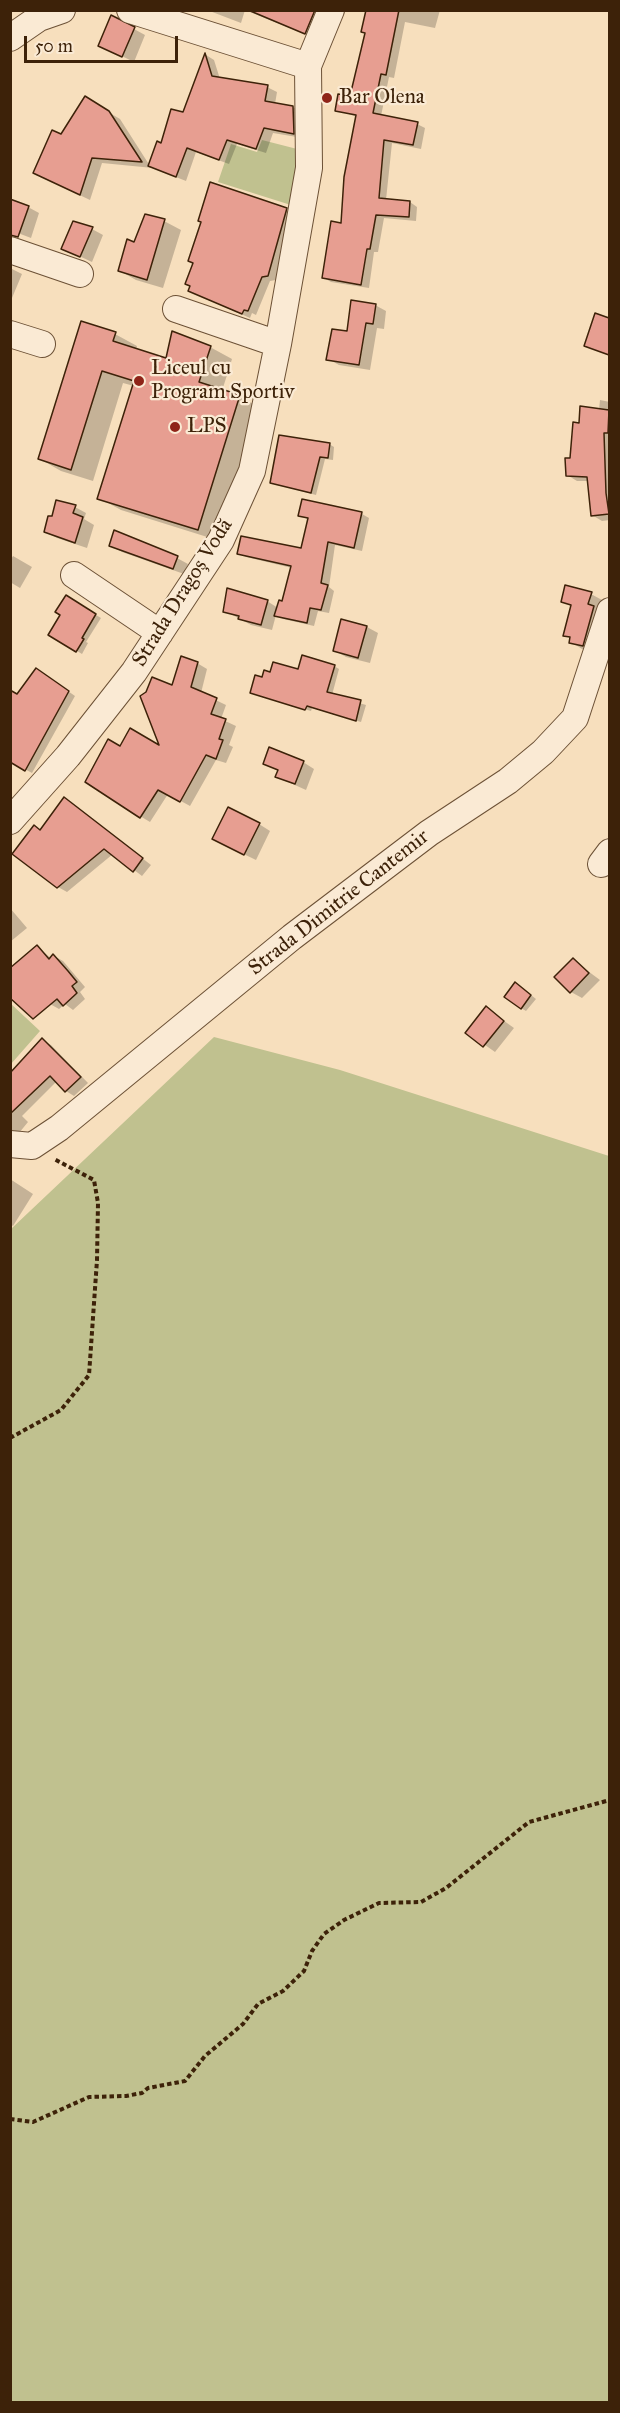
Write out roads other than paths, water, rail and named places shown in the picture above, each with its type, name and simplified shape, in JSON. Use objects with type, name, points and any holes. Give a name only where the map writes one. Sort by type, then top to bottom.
[{"type":"street","points":[[10,38],[39,18],[62,10]]},
{"type":"street","points":[[130,10],[308,66]]},
{"type":"street","name":"Strada Dragoș Vodă","points":[[10,821],[82,738],[160,633],[221,540],[252,471],[278,344],[309,168],[308,66],[331,10]]},
{"type":"street","points":[[10,250],[80,274]]},
{"type":"street","points":[[176,309],[278,344]]},
{"type":"street","points":[[10,334],[42,344]]},
{"type":"street","points":[[74,575],[160,633]]},
{"type":"street","name":"Strada Dimitrie Cantemir","points":[[21,1145],[59,1128],[292,938],[429,832],[507,781],[543,752],[575,718],[609,611]]},
{"type":"place","name":"Bar Olena","points":[[327,98]]},
{"type":"place","name":"Liceul cu Program Sportiv","points":[[139,381]]},
{"type":"place","name":"LPS","points":[[175,427]]}]
